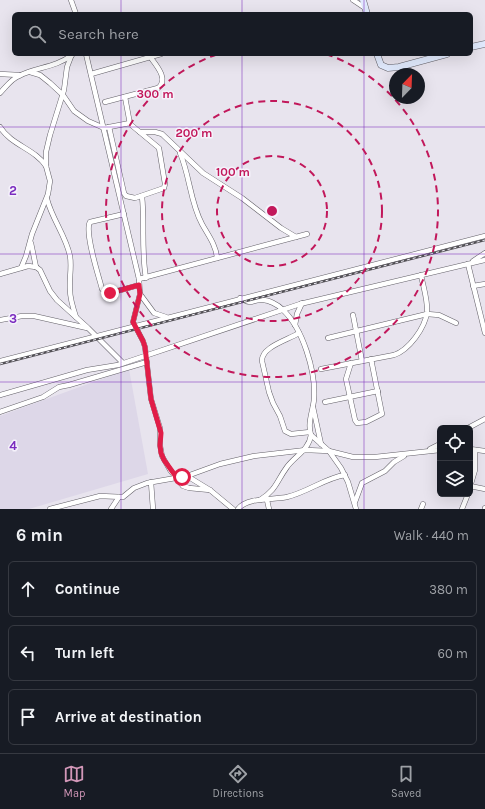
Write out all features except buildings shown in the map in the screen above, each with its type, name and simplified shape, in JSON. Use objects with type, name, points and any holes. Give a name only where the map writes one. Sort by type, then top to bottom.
[{"type":"main road","points":[[363,0],[366,11]]},
{"type":"main road","points":[[473,47],[485,44]]},
{"type":"main road","points":[[378,56],[381,65],[388,68],[399,67],[440,56]]},
{"type":"street","points":[[71,0],[75,12]]},
{"type":"street","points":[[353,0],[366,11]]},
{"type":"street","points":[[0,74],[19,75],[63,60],[69,56]]},
{"type":"street","points":[[20,268],[31,236],[47,198],[50,181],[46,166],[46,152],[66,84],[67,67],[71,56]]},
{"type":"street","points":[[86,56],[124,192],[126,196],[130,198],[162,190],[166,184],[158,148],[130,123],[125,96]]},
{"type":"street","points":[[91,74],[156,56]]},
{"type":"street","points":[[105,102],[158,88],[162,84],[163,78],[151,58]]},
{"type":"street","points":[[30,72],[45,78],[63,95],[74,112],[84,119],[107,128],[130,123]]},
{"type":"street","points":[[0,92],[19,75]]},
{"type":"street","points":[[0,127],[6,135],[38,157],[46,166]]},
{"type":"street","points":[[107,128],[139,279],[140,294],[133,321],[143,341],[147,356],[151,399],[161,433],[161,453],[164,460],[185,487],[210,490]]},
{"type":"street","points":[[140,132],[155,132],[162,134],[203,173],[242,198],[281,228],[296,237]]},
{"type":"street","points":[[178,150],[186,170],[196,211],[215,247],[217,258]]},
{"type":"street","points":[[142,196],[144,212],[142,247],[146,278]]},
{"type":"street","points":[[47,198],[50,211],[67,245],[70,255],[71,302],[77,318]]},
{"type":"street","points":[[124,214],[90,222],[88,228],[90,242],[104,292],[110,293],[139,285]]},
{"type":"street","points":[[139,279],[307,234]]},
{"type":"street","points":[[0,361],[485,236]]},
{"type":"street","points":[[30,242],[36,267]]},
{"type":"street","points":[[469,264],[485,253]]},
{"type":"street","points":[[0,395],[87,370],[114,366],[147,356],[302,303],[485,260]]},
{"type":"street","points":[[469,264],[473,286],[482,314],[485,334]]},
{"type":"street","points":[[0,274],[20,268],[32,266],[36,267],[40,270],[48,288],[57,300],[123,363]]},
{"type":"street","points":[[321,369],[394,355],[404,350],[415,338],[427,314],[427,306],[421,275]]},
{"type":"street","points":[[473,286],[485,284]]},
{"type":"street","points":[[140,294],[154,313],[167,317]]},
{"type":"street","points":[[240,298],[251,303],[264,300],[282,309],[295,325],[299,333],[310,364],[314,385],[310,442],[287,467],[272,491],[260,500]]},
{"type":"street","points":[[295,325],[297,314],[302,303]]},
{"type":"street","points":[[328,338],[427,314],[442,316],[456,323]]},
{"type":"street","points":[[353,315],[362,361]]},
{"type":"street","points":[[0,320],[22,316],[34,316],[88,328]]},
{"type":"street","points":[[299,333],[266,350],[262,356],[269,392],[280,416],[285,432],[291,434],[311,434],[329,451],[346,475],[355,507]]},
{"type":"street","points":[[351,363],[346,379],[349,398],[356,423],[366,422],[382,414],[371,359]]},
{"type":"street","points":[[0,412],[43,397],[59,387],[147,362]]},
{"type":"street","points":[[325,402],[378,392]]},
{"type":"street","points":[[313,407],[321,445]]},
{"type":"street","points":[[473,425],[485,419]]},
{"type":"street","points":[[427,451],[437,446]]},
{"type":"street","points":[[50,509],[100,496],[123,496],[139,485],[187,476],[220,464],[244,458],[304,450],[329,451],[356,457],[375,457],[437,450]]},
{"type":"street","points":[[473,450],[485,451]]},
{"type":"street","points":[[355,507],[356,497],[362,483],[385,471],[394,462],[407,454]]},
{"type":"street","points":[[473,457],[475,470],[473,476]]},
{"type":"street","points":[[238,509],[246,502],[267,500],[300,493],[346,475]]},
{"type":"street","points":[[187,476],[210,490],[233,509]]},
{"type":"street","points":[[151,482],[153,509]]},
{"type":"street","points":[[473,487],[485,490]]},
{"type":"street","points":[[111,509],[119,497]]},
{"type":"street","points":[[462,509],[467,497]]},
{"type":"street","points":[[267,500],[269,509]]},
{"type":"shaded area","points":[[129,369],[148,474],[29,509],[0,509],[0,416]]},
{"type":"railway","points":[[0,364],[485,240]]},
{"type":"route","points":[[110,293],[139,285],[140,294],[133,322],[143,341],[147,356],[148,376],[153,410],[161,433],[161,453],[170,470],[177,478],[182,477]]}]
